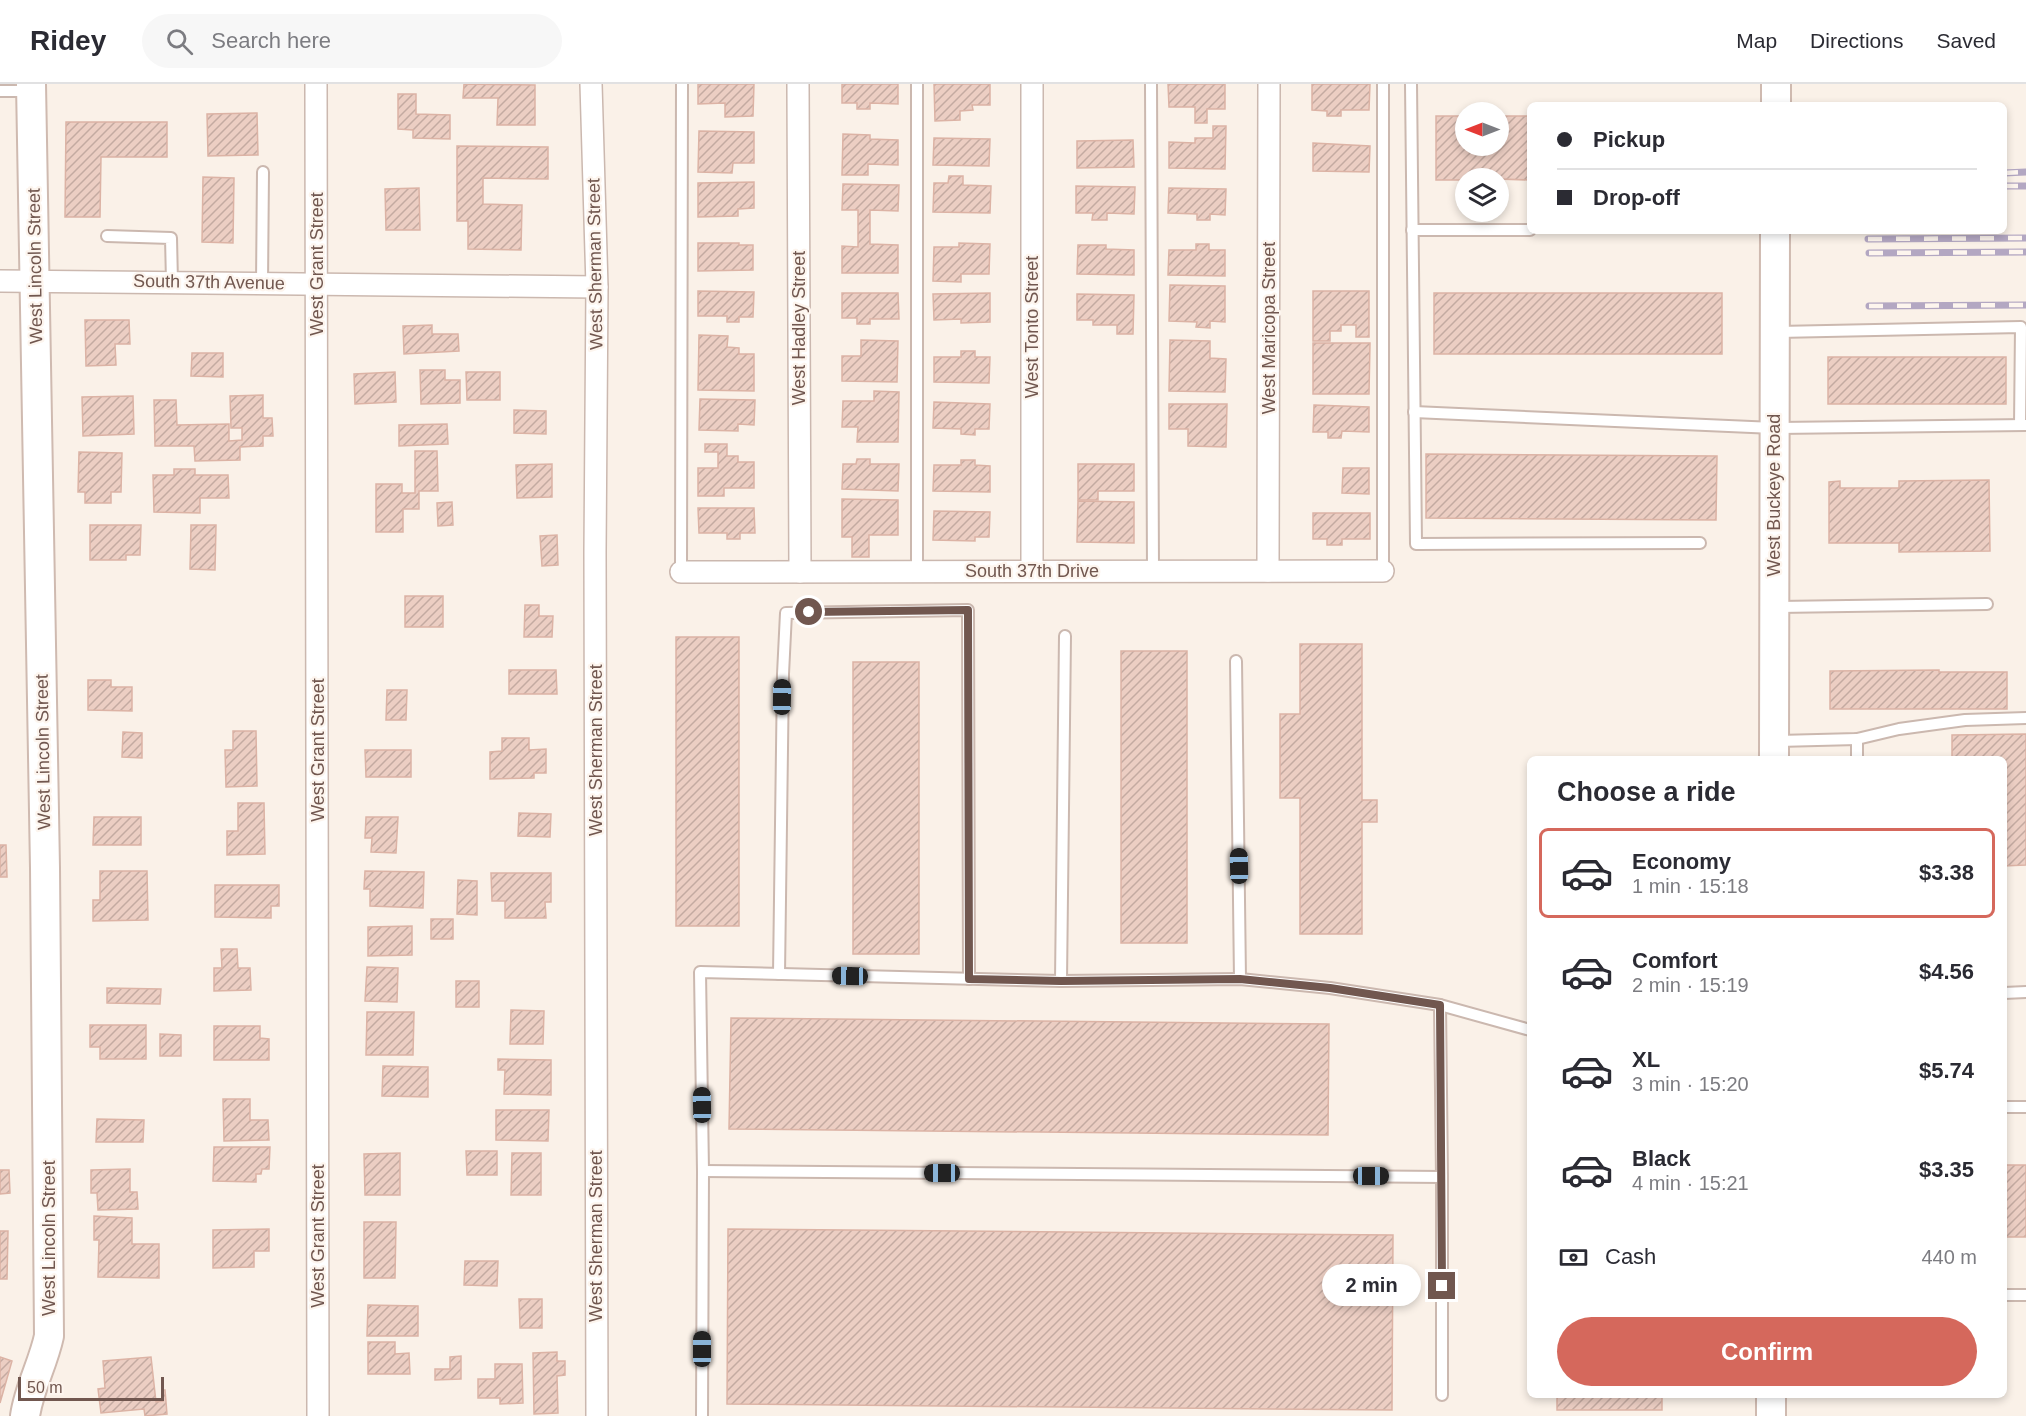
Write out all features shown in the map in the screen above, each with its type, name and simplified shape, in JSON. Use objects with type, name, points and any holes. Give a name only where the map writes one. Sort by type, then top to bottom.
[{"type":"street","name":"West Grant Street","points":[[316,84],[318,1416]]},
{"type":"street","name":"West Sherman Street","points":[[591,84],[597,287],[597,1416]]},
{"type":"street","name":"West Hadley Street","points":[[798,84],[800,572]]},
{"type":"street","name":"West Tonto Street","points":[[1032,84],[1032,570]]},
{"type":"street","name":"West Maricopa Street","points":[[1268,571],[1269,84]]},
{"type":"street","points":[[1776,84],[1776,102]]},
{"type":"street","name":"West Lincoln Street","points":[[25,1416],[28,1394],[41,1365],[50,1336],[36,280],[31,87]]},
{"type":"street","name":"West Buckeye Road","points":[[1774,750],[1775,234]]},
{"type":"street","name":"South 37th Avenue","points":[[0,281],[597,287]]},
{"type":"street","name":"South 37th Drive","points":[[681,572],[1383,571]]},
{"type":"street","points":[[1771,1398],[1771,1416]]},
{"type":"lane","points":[[681,572],[682,84]]},
{"type":"lane","points":[[917,84],[917,572]]},
{"type":"lane","points":[[1151,84],[1153,572]]},
{"type":"lane","points":[[1383,84],[1383,571]]},
{"type":"lane","points":[[1411,84],[1416,544],[1700,543]]},
{"type":"lane","points":[[0,91],[31,87]]},
{"type":"lane","points":[[262,283],[263,172]]},
{"type":"lane","points":[[1412,230],[1527,230]]},
{"type":"lane","points":[[107,236],[171,238],[172,282]]},
{"type":"lane","points":[[1414,412],[1774,428],[2023,425],[2020,327],[1775,332]]},
{"type":"lane","points":[[1773,607],[1987,604]]},
{"type":"lane","points":[[779,974],[783,674],[786,613],[968,610],[969,979]]},
{"type":"lane","points":[[1061,981],[1065,636]]},
{"type":"lane","points":[[1236,661],[1240,979]]},
{"type":"lane","points":[[1774,750],[1857,739],[1899,729],[1965,720],[2026,718]]},
{"type":"lane","points":[[1857,739],[1857,756]]},
{"type":"lane","points":[[702,1416],[703,1171],[700,972],[1061,981],[1240,979],[1330,988],[1440,1005],[1527,1029]]},
{"type":"lane","points":[[2007,993],[2026,992]]},
{"type":"lane","points":[[1440,1005],[1442,1395]]},
{"type":"lane","points":[[2007,1107],[2026,1107]]},
{"type":"lane","points":[[703,1171],[1442,1177]]},
{"type":"lane","points":[[2007,1295],[2026,1295]]},
{"type":"building","points":[[464,84],[535,85],[535,125],[497,125],[498,98],[463,98]]},
{"type":"building","points":[[698,84],[754,84],[753,116],[725,117],[725,103],[698,104]]},
{"type":"building","points":[[842,84],[898,84],[898,104],[870,103],[870,109],[857,109],[857,103],[842,103]]},
{"type":"building","points":[[934,84],[990,84],[990,105],[972,105],[973,110],[960,111],[960,120],[935,121]]},
{"type":"building","points":[[1168,84],[1225,84],[1225,109],[1207,109],[1207,123],[1195,123],[1195,107],[1169,107]]},
{"type":"building","points":[[1312,84],[1370,84],[1369,110],[1341,110],[1341,116],[1327,116],[1327,111],[1312,110]]},
{"type":"building","points":[[398,94],[416,94],[416,114],[450,115],[450,139],[413,138],[413,130],[398,129]]},
{"type":"building","points":[[257,113],[258,155],[208,156],[207,114]]},
{"type":"building","points":[[1436,116],[1455,116],[1455,156],[1509,156],[1509,116],[1527,116],[1527,180],[1509,179],[1509,168],[1455,168],[1455,180],[1436,180]]},
{"type":"building","points":[[66,122],[167,122],[167,157],[101,157],[100,217],[65,217]]},
{"type":"building","points":[[1213,126],[1226,126],[1225,169],[1169,168],[1169,142],[1195,143],[1195,138],[1213,138]]},
{"type":"building","points":[[699,131],[754,132],[754,163],[733,163],[732,173],[698,172]]},
{"type":"building","points":[[843,134],[870,135],[870,139],[898,140],[898,165],[868,164],[868,175],[842,175]]},
{"type":"building","points":[[934,138],[990,139],[989,166],[933,165]]},
{"type":"building","points":[[1133,140],[1134,167],[1077,168],[1077,141]]},
{"type":"building","points":[[1313,143],[1370,146],[1369,172],[1313,171]]},
{"type":"building","points":[[457,146],[548,147],[548,179],[483,178],[483,204],[522,205],[521,250],[468,249],[468,221],[457,221]]},
{"type":"building","points":[[949,176],[963,176],[963,185],[991,186],[990,213],[933,212],[934,183],[948,183]]},
{"type":"building","points":[[203,177],[234,178],[233,243],[202,242]]},
{"type":"building","points":[[754,182],[754,208],[738,209],[738,216],[698,217],[698,183]]},
{"type":"building","points":[[843,184],[899,185],[898,211],[870,210],[870,244],[898,245],[898,273],[842,273],[842,246],[858,247],[858,210],[842,210]]},
{"type":"building","points":[[1076,186],[1135,187],[1134,214],[1107,213],[1107,220],[1092,220],[1093,213],[1076,213]]},
{"type":"building","points":[[419,188],[420,230],[386,230],[385,189]]},
{"type":"building","points":[[1169,188],[1226,189],[1225,215],[1210,214],[1210,220],[1197,220],[1197,214],[1168,213]]},
{"type":"building","points":[[698,243],[753,245],[753,270],[698,271]]},
{"type":"building","points":[[959,243],[990,244],[989,274],[961,274],[961,282],[933,281],[934,247],[959,247]]},
{"type":"building","points":[[1196,244],[1209,244],[1209,250],[1225,250],[1225,276],[1168,275],[1169,250],[1196,250]]},
{"type":"building","points":[[1078,245],[1106,245],[1106,249],[1134,250],[1134,275],[1077,274]]},
{"type":"building","points":[[1170,285],[1225,286],[1225,322],[1210,321],[1210,328],[1196,327],[1197,322],[1169,321]]},
{"type":"building","points":[[698,291],[754,292],[753,317],[739,317],[739,322],[727,322],[727,316],[698,316]]},
{"type":"building","points":[[1313,291],[1369,291],[1369,337],[1356,337],[1356,325],[1341,325],[1341,331],[1330,331],[1330,341],[1313,341]]},
{"type":"building","points":[[842,293],[898,293],[899,319],[870,319],[870,324],[857,324],[857,318],[842,318]]},
{"type":"building","points":[[990,293],[990,322],[961,323],[961,319],[934,320],[933,294]]},
{"type":"building","points":[[1434,293],[1722,293],[1722,354],[1434,354]]},
{"type":"building","points":[[1077,294],[1134,295],[1133,334],[1117,334],[1117,325],[1093,325],[1093,320],[1077,320]]},
{"type":"building","points":[[85,320],[129,320],[130,344],[115,344],[116,365],[86,366]]},
{"type":"building","points":[[432,325],[432,334],[458,334],[459,351],[404,354],[403,326]]},
{"type":"building","points":[[699,335],[728,336],[727,347],[739,348],[739,354],[754,354],[754,391],[698,390]]},
{"type":"building","points":[[861,340],[898,341],[897,382],[842,381],[842,356],[861,356]]},
{"type":"building","points":[[1170,340],[1210,341],[1210,358],[1226,359],[1225,392],[1169,391]]},
{"type":"building","points":[[1313,343],[1370,343],[1369,394],[1313,394]]},
{"type":"building","points":[[961,351],[975,351],[975,357],[990,357],[989,383],[934,382],[934,357],[961,357]]},
{"type":"building","points":[[192,353],[223,353],[223,377],[191,376]]},
{"type":"building","points":[[1828,357],[2006,357],[2006,404],[1828,404]]},
{"type":"building","points":[[420,370],[445,370],[445,380],[460,380],[460,403],[421,404]]},
{"type":"building","points":[[395,372],[396,402],[355,404],[354,374]]},
{"type":"building","points":[[466,372],[500,372],[500,400],[467,400]]},
{"type":"building","points":[[874,391],[899,392],[898,442],[857,442],[858,427],[842,427],[843,401],[874,401]]},
{"type":"building","points":[[263,395],[263,418],[272,418],[273,436],[263,436],[263,446],[240,447],[240,460],[195,461],[194,446],[155,446],[154,400],[176,400],[177,425],[229,424],[229,441],[242,440],[242,428],[231,428],[230,396]]},
{"type":"building","points":[[133,396],[134,434],[83,436],[82,397]]},
{"type":"building","points":[[700,399],[755,400],[754,425],[738,424],[738,431],[699,430]]},
{"type":"building","points":[[934,402],[990,404],[989,429],[975,429],[975,435],[961,434],[961,429],[933,428]]},
{"type":"building","points":[[1169,404],[1227,404],[1226,447],[1188,446],[1188,429],[1169,429]]},
{"type":"building","points":[[1314,405],[1369,407],[1369,432],[1342,431],[1341,438],[1328,438],[1328,432],[1313,432]]},
{"type":"building","points":[[514,410],[546,411],[546,434],[514,433]]},
{"type":"building","points":[[447,424],[448,444],[399,446],[399,425]]},
{"type":"building","points":[[705,444],[727,444],[727,456],[738,456],[738,462],[754,462],[754,488],[724,488],[724,496],[698,496],[698,468],[718,468],[718,452],[705,452]]},
{"type":"building","points":[[415,451],[437,451],[438,491],[419,491],[419,509],[403,509],[403,532],[376,532],[376,484],[402,484],[402,493],[415,493]]},
{"type":"building","points":[[79,452],[122,453],[121,492],[111,492],[111,503],[85,503],[85,492],[78,492]]},
{"type":"building","points":[[1426,454],[1717,456],[1716,520],[1426,518]]},
{"type":"building","points":[[857,459],[870,459],[870,464],[899,464],[898,491],[842,489],[843,464],[856,464]]},
{"type":"building","points":[[961,460],[975,460],[975,465],[990,466],[990,492],[933,491],[934,465],[961,465]]},
{"type":"building","points":[[552,464],[552,497],[517,498],[516,465]]},
{"type":"building","points":[[1078,464],[1134,464],[1134,491],[1098,491],[1098,500],[1078,500]]},
{"type":"building","points":[[1343,468],[1369,468],[1369,494],[1342,493]]},
{"type":"building","points":[[174,469],[195,469],[195,475],[228,475],[229,498],[200,498],[200,513],[154,512],[153,475],[174,475]]},
{"type":"building","points":[[1989,480],[1990,551],[1899,552],[1899,543],[1829,543],[1829,482],[1840,481],[1840,488],[1899,488],[1899,481]]},
{"type":"building","points":[[842,499],[898,500],[898,535],[869,535],[869,557],[852,557],[852,537],[842,537]]},
{"type":"building","points":[[1078,501],[1134,502],[1134,543],[1077,542]]},
{"type":"building","points":[[452,502],[453,525],[438,526],[437,503]]},
{"type":"building","points":[[698,508],[754,508],[755,533],[740,533],[740,539],[727,539],[727,533],[699,533]]},
{"type":"building","points":[[934,511],[990,512],[989,537],[975,537],[975,541],[933,540]]},
{"type":"building","points":[[1313,513],[1370,513],[1370,539],[1342,539],[1342,545],[1327,545],[1327,539],[1313,539]]},
{"type":"building","points":[[90,525],[141,525],[140,555],[126,555],[126,560],[90,560]]},
{"type":"building","points":[[191,525],[216,525],[215,570],[190,569]]},
{"type":"building","points":[[557,535],[558,565],[542,566],[540,536]]},
{"type":"building","points":[[405,596],[443,596],[443,627],[405,627]]},
{"type":"building","points":[[525,605],[539,605],[539,616],[553,616],[552,637],[524,637]]},
{"type":"building","points":[[676,637],[739,637],[739,926],[676,926]]},
{"type":"building","points":[[1300,644],[1362,644],[1362,800],[1377,800],[1377,822],[1362,822],[1362,934],[1300,934],[1300,798],[1280,798],[1280,714],[1300,714]]},
{"type":"building","points":[[1121,651],[1187,651],[1187,943],[1121,943]]},
{"type":"building","points":[[853,662],[919,662],[919,954],[853,954]]},
{"type":"building","points":[[509,670],[556,670],[557,694],[509,694]]},
{"type":"building","points":[[1939,670],[1939,672],[2007,672],[2007,709],[1830,709],[1830,671]]},
{"type":"building","points":[[88,680],[111,680],[111,687],[132,687],[132,711],[88,710]]},
{"type":"building","points":[[387,690],[407,690],[406,720],[386,720]]},
{"type":"building","points":[[233,731],[256,731],[257,786],[226,787],[225,750],[233,750]]},
{"type":"building","points":[[123,732],[142,733],[142,758],[122,757]]},
{"type":"building","points":[[2026,734],[2026,865],[2007,866],[2007,756],[1952,756],[1952,735]]},
{"type":"building","points":[[502,738],[529,738],[529,750],[546,749],[546,773],[534,773],[534,778],[490,779],[490,752],[502,751]]},
{"type":"building","points":[[365,750],[411,750],[411,777],[366,777]]},
{"type":"building","points":[[238,803],[264,803],[265,854],[227,855],[227,831],[238,831]]},
{"type":"building","points":[[519,813],[551,814],[550,837],[518,836]]},
{"type":"building","points":[[94,817],[141,817],[141,845],[93,845]]},
{"type":"building","points":[[366,817],[398,817],[396,853],[371,852],[372,838],[365,838]]},
{"type":"building","points":[[0,845],[6,845],[7,877],[0,877]]},
{"type":"building","points":[[100,871],[147,871],[148,920],[93,921],[93,900],[100,900]]},
{"type":"building","points":[[365,871],[424,872],[423,908],[370,906],[370,889],[364,889]]},
{"type":"building","points":[[491,873],[551,873],[551,902],[545,902],[546,918],[505,918],[505,901],[492,901]]},
{"type":"building","points":[[458,880],[477,881],[477,915],[457,914]]},
{"type":"building","points":[[215,885],[279,885],[279,906],[271,906],[271,918],[215,917]]},
{"type":"building","points":[[431,919],[453,919],[453,939],[431,939]]},
{"type":"building","points":[[412,926],[412,955],[368,956],[368,927]]},
{"type":"building","points":[[221,949],[237,949],[238,968],[250,968],[251,990],[214,991],[214,968],[222,968]]},
{"type":"building","points":[[367,967],[398,968],[397,1002],[365,1001]]},
{"type":"building","points":[[456,981],[479,981],[479,1007],[456,1007]]},
{"type":"building","points":[[107,988],[161,989],[160,1004],[107,1003]]},
{"type":"building","points":[[511,1010],[544,1011],[543,1044],[510,1044]]},
{"type":"building","points":[[367,1012],[414,1012],[413,1055],[366,1055]]},
{"type":"building","points":[[731,1018],[1329,1024],[1328,1135],[729,1129]]},
{"type":"building","points":[[90,1025],[146,1025],[146,1059],[100,1059],[100,1047],[90,1047]]},
{"type":"building","points":[[214,1026],[260,1026],[260,1038],[269,1039],[269,1060],[214,1060]]},
{"type":"building","points":[[160,1034],[181,1035],[181,1056],[160,1056]]},
{"type":"building","points":[[498,1059],[551,1060],[551,1095],[504,1094],[505,1070],[498,1070]]},
{"type":"building","points":[[383,1066],[428,1067],[428,1097],[382,1096]]},
{"type":"building","points":[[223,1099],[250,1099],[250,1120],[268,1120],[269,1140],[224,1141]]},
{"type":"building","points":[[496,1110],[549,1110],[548,1141],[496,1140]]},
{"type":"building","points":[[97,1119],[144,1120],[143,1142],[96,1142]]},
{"type":"building","points":[[214,1147],[270,1147],[269,1169],[262,1169],[261,1174],[256,1174],[256,1182],[213,1181]]},
{"type":"building","points":[[466,1151],[497,1151],[497,1175],[467,1175]]},
{"type":"building","points":[[400,1153],[400,1195],[365,1195],[364,1154]]},
{"type":"building","points":[[512,1153],[541,1153],[541,1195],[511,1195]]},
{"type":"building","points":[[2007,1165],[2026,1165],[2026,1237],[2007,1237]]},
{"type":"building","points":[[130,1169],[130,1192],[137,1192],[138,1209],[98,1210],[97,1193],[91,1193],[91,1170]]},
{"type":"building","points":[[0,1170],[9,1170],[10,1193],[0,1194]]},
{"type":"building","points":[[94,1216],[132,1218],[132,1244],[159,1244],[159,1278],[98,1277],[99,1240],[94,1240]]},
{"type":"building","points":[[364,1222],[396,1222],[395,1278],[364,1278]]},
{"type":"building","points":[[269,1229],[269,1251],[254,1251],[254,1267],[213,1268],[213,1230]]},
{"type":"building","points":[[728,1229],[1393,1235],[1392,1410],[727,1404]]},
{"type":"building","points":[[0,1231],[8,1231],[7,1279],[0,1279]]},
{"type":"building","points":[[465,1261],[498,1261],[497,1286],[464,1285]]},
{"type":"building","points":[[519,1299],[542,1299],[542,1328],[520,1328]]},
{"type":"building","points":[[368,1305],[418,1306],[418,1336],[367,1336]]},
{"type":"building","points":[[368,1342],[395,1342],[395,1354],[409,1353],[410,1374],[368,1374]]},
{"type":"building","points":[[557,1352],[557,1361],[565,1361],[565,1375],[557,1376],[558,1413],[534,1414],[533,1353]]},
{"type":"building","points":[[461,1356],[461,1379],[435,1380],[435,1369],[450,1369],[450,1357]]},
{"type":"building","points":[[0,1357],[12,1361],[0,1403]]},
{"type":"building","points":[[151,1357],[156,1402],[163,1401],[162,1390],[165,1390],[167,1414],[145,1416],[144,1409],[101,1413],[98,1389],[105,1388],[103,1361]]},
{"type":"building","points":[[495,1364],[522,1364],[523,1403],[500,1404],[500,1398],[478,1398],[478,1379],[495,1379]]},
{"type":"building","points":[[1557,1398],[1662,1398],[1662,1410],[1557,1410]]},
{"type":"railway","points":[[2007,173],[2026,172]]},
{"type":"railway","points":[[2007,186],[2026,186]]},
{"type":"railway","points":[[1868,239],[2026,238]]},
{"type":"railway","points":[[1869,253],[2026,252]]},
{"type":"railway","points":[[1869,306],[2026,305]]},
{"type":"route","points":[[809,612],[968,610],[969,979],[1061,981],[1240,979],[1330,988],[1440,1005],[1442,1286]]}]
